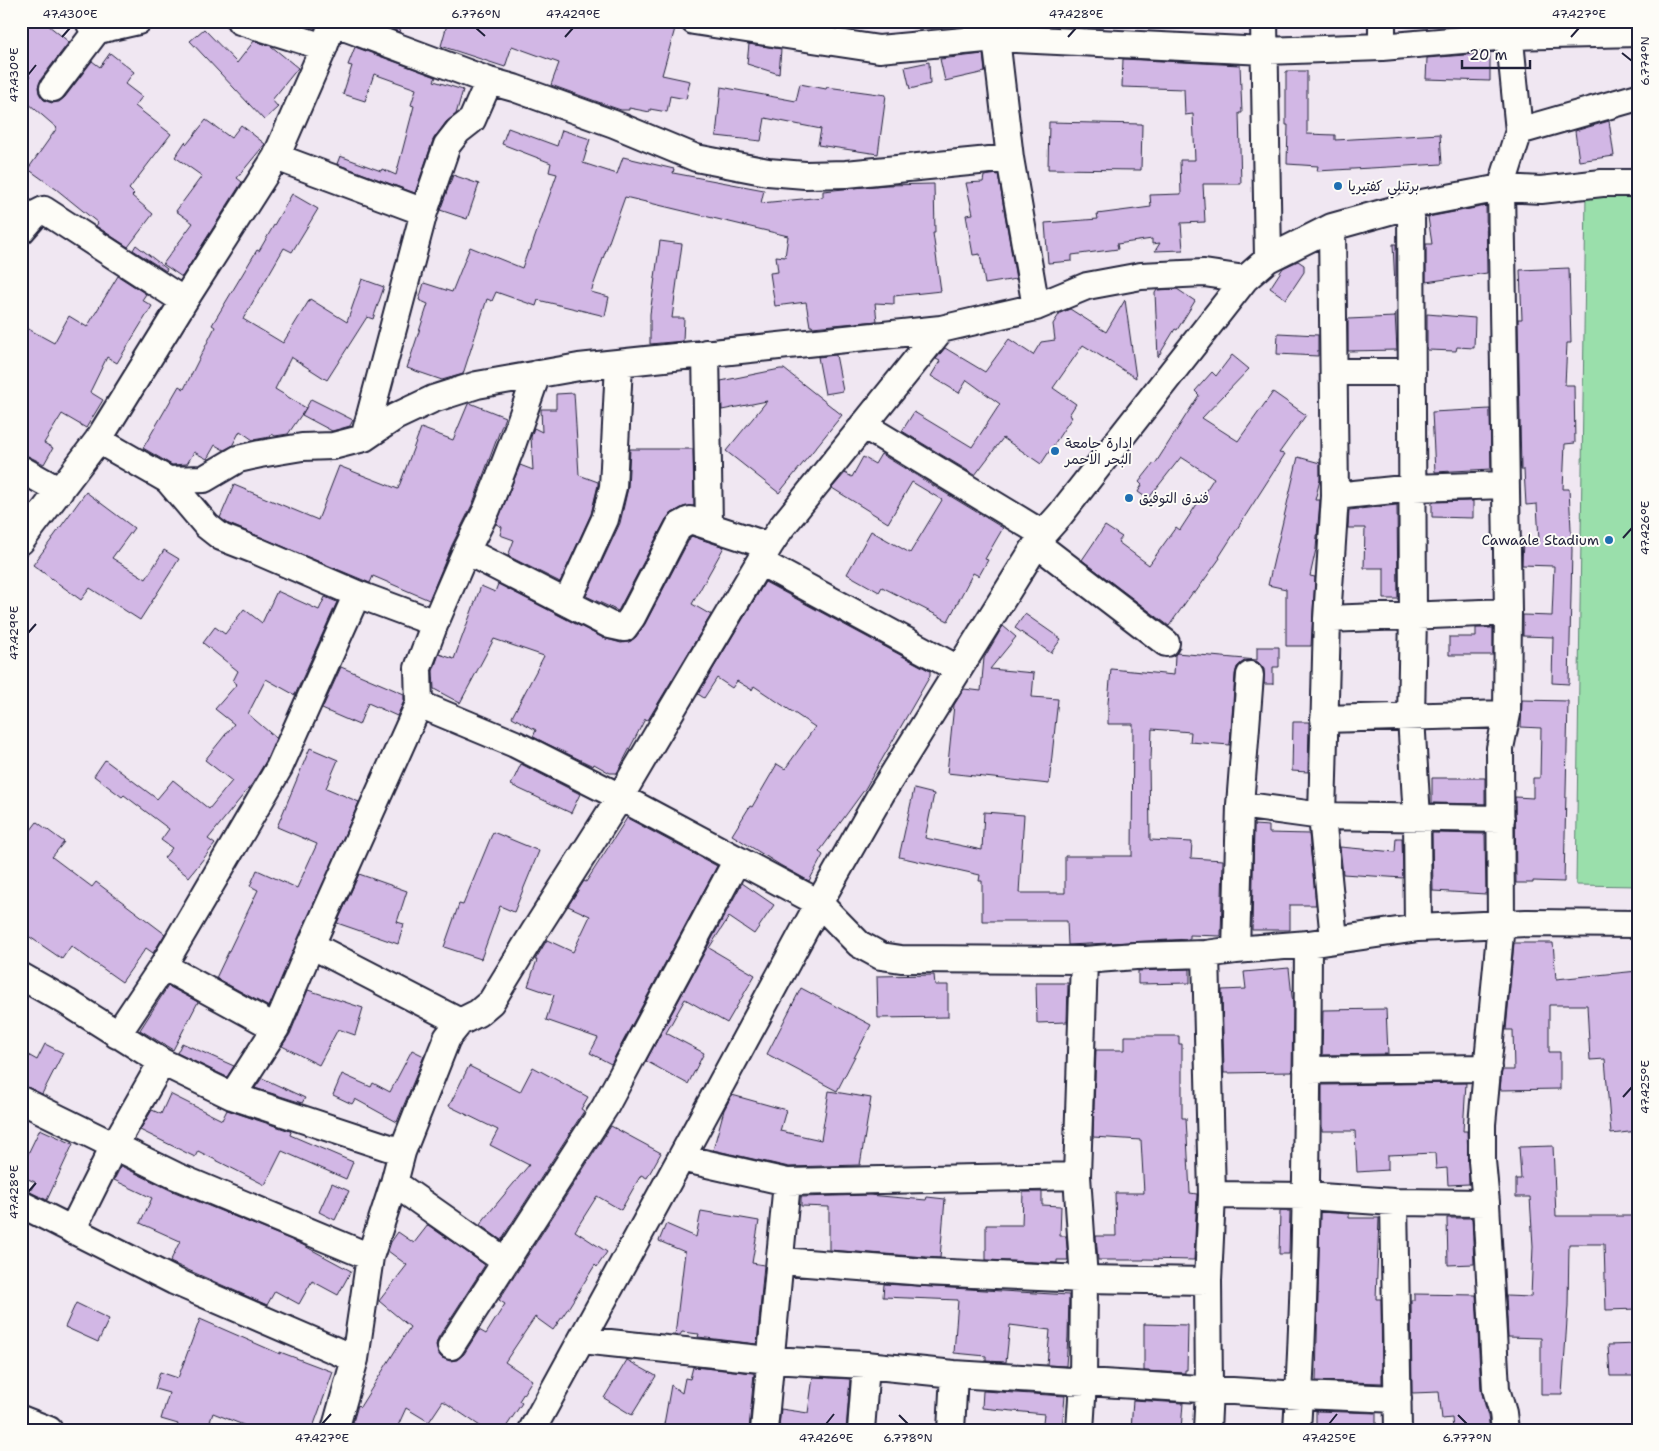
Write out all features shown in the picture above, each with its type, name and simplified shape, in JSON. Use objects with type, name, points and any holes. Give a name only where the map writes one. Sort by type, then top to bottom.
[{"type":"street","points":[[53,88],[96,24],[138,21]]},
{"type":"street","points":[[240,21],[324,48]]},
{"type":"street","points":[[694,21],[879,49],[995,30],[1265,51],[1382,47],[1508,29],[1638,33]]},
{"type":"street","points":[[1264,21],[1268,259]]},
{"type":"street","points":[[1382,21],[1382,47]]},
{"type":"street","points":[[21,541],[98,440],[184,300],[276,157],[324,48],[333,22],[489,81],[514,88],[614,124],[696,158],[768,172],[805,175],[846,174],[1010,158]]},
{"type":"street","points":[[1505,1430],[1503,1413],[1496,1389],[1482,1161],[1482,1124],[1501,924],[1500,748],[1507,714],[1508,612],[1501,188],[1519,131],[1508,29]]},
{"type":"street","points":[[995,30],[1010,158],[1036,307]]},
{"type":"street","points":[[364,438],[424,212],[447,145],[458,131],[472,120],[489,81]]},
{"type":"street","points":[[1519,131],[1638,97]]},
{"type":"street","points":[[276,157],[424,212]]},
{"type":"street","points":[[532,1430],[819,903],[881,794],[958,669],[1040,539],[1245,279],[1268,259],[1332,227],[1411,205],[1501,188],[1541,190],[1602,182],[1638,183]]},
{"type":"street","points":[[1411,205],[1413,615],[1411,717],[1417,818],[1418,928]]},
{"type":"street","points":[[21,231],[36,214],[44,210],[184,300]]},
{"type":"street","points":[[1332,227],[1335,496],[1327,619],[1322,816],[1334,939]]},
{"type":"street","points":[[168,480],[204,479],[238,460],[260,454],[302,447],[332,446],[364,438],[395,417],[433,399],[477,386],[537,374],[579,367],[619,364],[706,352],[941,329],[1036,307],[1087,286],[1142,276],[1204,273],[1245,279]]},
{"type":"street","points":[[335,1430],[355,1358],[370,1257],[402,1152],[447,1038],[460,1022],[478,1013],[491,1002],[620,797],[781,528],[941,329]]},
{"type":"street","points":[[706,352],[709,525]]},
{"type":"street","points":[[567,602],[605,519],[613,487],[619,364]]},
{"type":"street","points":[[1334,372],[1412,372]]},
{"type":"street","points":[[232,1096],[276,1028],[419,704],[418,668],[434,623],[487,509],[537,374]]},
{"type":"street","points":[[863,425],[1040,539],[1166,643]]},
{"type":"street","points":[[98,440],[168,480],[207,526],[220,538],[257,551],[357,594],[434,623]]},
{"type":"street","points":[[21,470],[60,491]]},
{"type":"street","points":[[1335,496],[1412,488],[1505,485]]},
{"type":"street","points":[[466,551],[610,625],[624,628],[632,617],[679,526],[690,520],[709,525],[764,554],[958,669]]},
{"type":"street","points":[[117,1035],[163,966],[279,768],[357,594]]},
{"type":"street","points":[[1327,619],[1508,612]]},
{"type":"street","points":[[1236,950],[1240,804],[1250,674]]},
{"type":"street","points":[[419,704],[515,744],[620,797],[819,903],[859,944],[881,956],[901,959],[1084,960],[1206,954],[1308,944],[1418,928],[1501,924],[1638,924]]},
{"type":"street","points":[[1324,719],[1507,714]]},
{"type":"street","points":[[1240,804],[1322,816],[1501,819]]},
{"type":"street","points":[[451,1346],[605,1107],[737,860]]},
{"type":"street","points":[[1297,1430],[1300,1395],[1306,1196],[1308,944]]},
{"type":"street","points":[[311,945],[460,1022]]},
{"type":"street","points":[[1206,954],[1212,1195],[1208,1280],[1209,1389],[1207,1430]]},
{"type":"street","points":[[1080,1430],[1083,1382],[1084,1279],[1077,1176],[1084,960]]},
{"type":"street","points":[[163,966],[276,1028]]},
{"type":"street","points":[[21,976],[67,1002],[162,1062],[232,1096],[402,1152]]},
{"type":"street","points":[[72,1230],[114,1146],[162,1062]]},
{"type":"street","points":[[1307,1070],[1488,1068]]},
{"type":"street","points":[[21,1100],[176,1176],[370,1257]]},
{"type":"street","points":[[681,1158],[787,1182],[1077,1176]]},
{"type":"street","points":[[764,1430],[787,1182]]},
{"type":"street","points":[[394,1183],[505,1261]]},
{"type":"street","points":[[1212,1195],[1306,1196],[1394,1202],[1486,1203]]},
{"type":"street","points":[[1394,1202],[1398,1430]]},
{"type":"street","points":[[21,1204],[174,1281],[355,1358]]},
{"type":"street","points":[[780,1261],[925,1272],[1084,1279],[1208,1280]]},
{"type":"street","points":[[582,1340],[770,1360],[866,1365],[954,1374],[1300,1395],[1398,1399]]},
{"type":"street","points":[[861,1430],[866,1365]]},
{"type":"street","points":[[951,1430],[954,1374]]},
{"type":"street","points":[[21,1420],[49,1430]]},
{"type":"green space","name":"Cawaale Stadium","points":[[1586,194],[1638,195],[1638,886],[1576,885]]},
{"type":"building","points":[[21,21],[43,21],[69,42],[41,79],[38,87],[39,93],[44,100],[52,103],[59,102],[65,97],[92,61],[100,67],[110,53],[134,72],[125,84],[142,97],[135,106],[171,134],[129,189],[134,194],[132,196],[153,214],[128,247],[96,226],[98,223],[28,169],[57,128],[21,97],[21,87],[30,77],[21,70]]},
{"type":"building","points":[[371,21],[403,21],[399,32]]},
{"type":"building","points":[[448,21],[663,21],[676,25],[662,75],[690,81],[686,99],[670,96],[667,112],[650,109],[650,112],[629,108],[629,110],[621,110],[551,85],[559,63],[512,46],[505,67],[441,46]]},
{"type":"building","points":[[204,29],[237,63],[254,41],[271,46],[298,68],[272,100],[278,107],[264,120],[190,41]]},
{"type":"building","points":[[749,44],[781,49],[779,74],[747,64]]},
{"type":"building","points":[[355,47],[436,77],[434,81],[463,90],[456,114],[446,122],[433,140],[415,193],[337,164],[340,156],[396,175],[414,106],[411,105],[416,89],[374,74],[365,101],[343,94],[352,66],[348,65]]},
{"type":"building","points":[[1490,53],[1490,81],[1426,79],[1427,58]]},
{"type":"building","points":[[983,54],[985,72],[945,81],[940,59]]},
{"type":"building","points":[[1123,59],[1240,65],[1242,113],[1239,113],[1241,184],[1203,184],[1205,222],[1181,223],[1183,250],[1155,251],[1160,243],[1152,244],[1152,239],[1117,244],[1118,249],[1072,255],[1072,261],[1048,263],[1045,223],[1098,219],[1097,214],[1151,207],[1150,195],[1181,194],[1180,160],[1195,160],[1193,114],[1185,115],[1184,89],[1122,87]]},
{"type":"building","points":[[929,62],[930,84],[910,89],[905,67]]},
{"type":"building","points":[[1286,71],[1307,71],[1307,134],[1335,135],[1335,140],[1440,134],[1442,164],[1317,171],[1318,166],[1287,164]]},
{"type":"building","points":[[800,84],[826,89],[827,87],[886,95],[878,154],[818,145],[821,129],[765,118],[761,141],[716,136],[721,87],[796,101]]},
{"type":"building","points":[[206,120],[231,138],[241,125],[265,144],[237,178],[242,182],[182,277],[163,264],[193,223],[176,211],[202,176],[175,157],[185,142],[187,144]]},
{"type":"building","points":[[1609,121],[1614,156],[1579,161],[1575,131]]},
{"type":"building","points":[[1049,122],[1142,124],[1141,170],[1048,169]]},
{"type":"building","points":[[508,128],[557,146],[562,130],[590,139],[583,163],[617,174],[623,157],[674,169],[673,173],[764,190],[761,203],[823,197],[823,191],[886,185],[934,184],[935,233],[933,233],[941,291],[894,296],[894,304],[875,303],[877,321],[812,327],[810,326],[806,302],[775,306],[770,273],[778,272],[776,256],[785,257],[788,236],[625,197],[591,292],[609,297],[605,316],[538,300],[536,306],[496,292],[492,301],[487,299],[463,374],[442,380],[407,368],[428,304],[419,300],[424,283],[452,292],[470,247],[522,268],[528,251],[530,251],[557,174],[549,172],[551,163],[502,144]]},
{"type":"building","points":[[998,174],[1016,279],[985,284],[980,254],[973,255],[966,215],[973,214],[966,183],[983,182],[984,176]]},
{"type":"building","points":[[453,175],[479,184],[467,219],[440,210]]},
{"type":"building","points":[[292,194],[318,209],[292,252],[284,248],[243,319],[283,343],[310,299],[347,322],[362,279],[384,287],[373,319],[367,317],[327,380],[291,357],[275,389],[306,408],[288,434],[275,436],[272,434],[270,437],[253,440],[240,431],[232,446],[224,450],[215,445],[207,459],[194,452],[187,464],[172,465],[143,448],[179,386],[184,389],[215,327],[212,325],[257,250],[259,251]]},
{"type":"building","points":[[1486,206],[1487,273],[1426,282],[1426,244],[1432,244],[1428,217]]},
{"type":"building","points":[[660,241],[682,244],[672,318],[684,318],[683,341],[650,344],[650,314]]},
{"type":"building","points":[[1393,244],[1396,244],[1396,287],[1395,287]]},
{"type":"building","points":[[136,245],[167,269],[166,271],[133,250]]},
{"type":"building","points":[[1298,261],[1304,265],[1304,272],[1286,299],[1270,288],[1283,268]]},
{"type":"building","points":[[1569,268],[1571,343],[1567,343],[1565,385],[1574,385],[1575,443],[1565,444],[1563,489],[1569,489],[1572,550],[1569,684],[1552,683],[1553,637],[1523,636],[1523,615],[1552,616],[1554,566],[1522,565],[1523,541],[1539,541],[1537,504],[1526,505],[1524,470],[1521,470],[1518,319],[1522,319],[1520,270]]},
{"type":"building","points":[[118,276],[146,294],[142,300],[152,306],[117,363],[107,357],[90,392],[103,400],[86,428],[62,414],[44,443],[53,448],[44,464],[21,454],[21,325],[54,343],[69,316],[87,327]]},
{"type":"building","points":[[1177,289],[1195,301],[1158,357],[1155,293],[1157,290]]},
{"type":"building","points":[[1125,300],[1136,378],[1083,345],[1053,388],[1076,404],[1069,415],[1072,417],[1041,464],[1003,438],[975,475],[902,431],[914,412],[972,447],[1000,404],[967,380],[959,393],[931,376],[940,361],[936,359],[945,348],[985,372],[1009,339],[1033,355],[1041,342],[1055,340],[1053,324],[1060,313],[1070,309],[1106,332]]},
{"type":"building","points":[[1395,313],[1397,350],[1348,351],[1348,319],[1395,317]]},
{"type":"building","points":[[1427,314],[1475,318],[1474,348],[1457,347],[1456,351],[1427,350]]},
{"type":"building","points":[[1278,333],[1318,335],[1318,356],[1277,354]]},
{"type":"building","points":[[836,355],[843,391],[825,394],[818,357]]},
{"type":"building","points":[[1232,355],[1249,369],[1202,418],[1238,441],[1273,392],[1306,415],[1279,453],[1285,454],[1220,558],[1169,626],[1082,560],[1105,526],[1122,537],[1118,542],[1149,565],[1176,527],[1180,530],[1214,478],[1181,457],[1148,499],[1138,492],[1142,485],[1139,482],[1155,464],[1199,395],[1195,391],[1212,372],[1216,376]]},
{"type":"building","points":[[784,369],[842,415],[779,493],[726,451],[767,401],[722,410],[721,381]]},
{"type":"building","points":[[574,393],[579,475],[598,482],[598,485],[591,514],[560,582],[508,556],[514,540],[500,535],[502,527],[496,524],[520,465],[533,470],[531,437],[534,428],[542,432],[541,409],[556,409],[556,394]]},
{"type":"building","points":[[311,399],[353,420],[350,426],[332,431],[302,415]]},
{"type":"building","points":[[470,403],[505,417],[473,503],[452,545],[429,600],[373,576],[370,583],[229,524],[220,518],[234,485],[318,520],[339,466],[398,489],[421,428],[453,440]]},
{"type":"building","points":[[1490,409],[1491,469],[1435,472],[1432,412]]},
{"type":"building","points":[[630,449],[693,449],[694,506],[683,507],[666,519],[618,611],[586,596],[620,523],[628,488]]},
{"type":"building","points":[[881,454],[1003,528],[985,559],[988,560],[979,576],[973,573],[948,621],[882,587],[879,592],[847,574],[871,531],[910,553],[942,500],[912,482],[888,523],[832,488],[845,473],[852,477],[863,457],[875,464]]},
{"type":"building","points":[[1298,457],[1320,463],[1320,480],[1315,500],[1320,500],[1316,549],[1310,576],[1315,577],[1311,646],[1286,646],[1286,589],[1268,585]]},
{"type":"building","points":[[86,492],[134,528],[112,558],[146,579],[164,550],[179,559],[140,620],[90,588],[81,600],[33,565]]},
{"type":"building","points":[[1473,501],[1473,518],[1432,517],[1432,502]]},
{"type":"building","points":[[1397,505],[1398,599],[1384,599],[1384,568],[1364,568],[1365,528],[1348,528],[1349,510]]},
{"type":"building","points":[[691,536],[724,547],[692,604],[711,615],[648,720],[645,719],[617,773],[610,773],[594,764],[593,766],[533,737],[536,730],[512,717],[544,656],[494,639],[460,703],[434,689],[433,671],[439,654],[454,659],[481,586],[495,592],[498,584],[603,638],[621,643],[629,642],[636,637],[645,624]]},
{"type":"building","points":[[765,582],[930,671],[930,676],[865,789],[819,852],[823,855],[809,881],[732,835],[750,806],[752,807],[777,764],[785,769],[815,727],[754,686],[752,690],[737,681],[732,688],[717,678],[704,698],[698,694]]},
{"type":"building","points":[[277,591],[319,610],[325,597],[337,602],[295,695],[266,679],[248,714],[276,738],[266,761],[252,784],[208,839],[215,844],[189,877],[164,858],[172,848],[161,840],[169,829],[124,795],[122,797],[94,776],[105,760],[157,799],[173,780],[209,809],[232,781],[205,760],[234,724],[215,709],[237,684],[233,681],[238,671],[203,643],[215,627],[225,634],[244,609],[262,623]]},
{"type":"building","points":[[1025,614],[1061,639],[1051,653],[1015,628]]},
{"type":"building","points":[[1003,626],[1016,637],[990,669],[1034,673],[1032,697],[1058,699],[1049,784],[947,773],[954,705],[964,689],[981,691],[984,658]]},
{"type":"building","points":[[1476,628],[1493,628],[1493,655],[1449,655],[1449,637],[1476,637]]},
{"type":"building","points":[[1257,647],[1279,647],[1279,667],[1273,667],[1273,684],[1264,684],[1264,669],[1258,662],[1244,661],[1237,667],[1230,745],[1190,742],[1191,732],[1152,729],[1151,760],[1149,760],[1150,840],[1192,842],[1191,858],[1223,860],[1221,936],[1190,935],[1190,939],[1068,945],[1067,921],[982,921],[982,881],[979,881],[980,875],[899,857],[914,789],[934,794],[925,838],[982,850],[984,812],[1024,815],[1019,893],[1065,893],[1065,856],[1132,856],[1133,724],[1108,724],[1111,669],[1174,675],[1176,653],[1257,660]]},
{"type":"building","points":[[341,667],[404,694],[404,701],[397,716],[368,703],[359,725],[322,709]]},
{"type":"building","points":[[1522,700],[1568,701],[1564,882],[1533,881],[1533,883],[1516,883],[1515,797],[1533,798],[1533,778],[1540,778],[1541,728],[1521,727]]},
{"type":"building","points":[[1293,722],[1309,722],[1308,772],[1292,771]]},
{"type":"building","points":[[310,748],[338,760],[326,788],[359,802],[269,1007],[216,978],[258,890],[250,886],[257,870],[297,888],[317,844],[277,827]]},
{"type":"building","points":[[521,764],[580,794],[571,813],[511,785]]},
{"type":"building","points":[[1432,778],[1485,778],[1485,804],[1432,803]]},
{"type":"building","points":[[627,818],[717,866],[611,1064],[590,1053],[598,1038],[546,1020],[554,995],[528,986],[537,960],[535,960],[547,940],[573,952],[590,916],[568,906],[584,881],[586,882]]},
{"type":"building","points":[[37,822],[64,842],[52,857],[92,887],[96,882],[165,934],[153,953],[146,948],[122,982],[71,946],[62,959],[21,931],[21,843]]},
{"type":"building","points":[[1254,825],[1269,826],[1269,833],[1309,834],[1316,905],[1290,905],[1290,930],[1252,930]]},
{"type":"building","points":[[493,832],[539,851],[514,912],[500,906],[481,959],[444,947],[459,904],[463,905]]},
{"type":"building","points":[[1432,833],[1485,834],[1486,894],[1433,891]]},
{"type":"building","points":[[1396,838],[1402,838],[1403,878],[1343,874],[1340,847],[1395,852]]},
{"type":"building","points":[[359,874],[407,891],[397,922],[404,924],[398,944],[337,923]]},
{"type":"building","points":[[742,883],[774,905],[754,934],[729,917],[709,948],[755,975],[727,1023],[685,999],[666,1033],[704,1053],[688,1084],[646,1061]]},
{"type":"building","points":[[1514,943],[1553,943],[1556,979],[1638,971],[1638,1058],[1634,1058],[1638,1102],[1638,1131],[1611,1134],[1605,1059],[1590,1060],[1587,1005],[1549,1005],[1549,1052],[1560,1052],[1560,1089],[1500,1090],[1502,1070],[1514,1070],[1513,1030],[1506,1030]]},
{"type":"building","points":[[1289,968],[1293,1006],[1292,1072],[1224,1073],[1222,990],[1246,989],[1244,972]]},
{"type":"building","points":[[1190,969],[1190,983],[1138,984],[1138,971]]},
{"type":"building","points":[[934,975],[935,985],[948,985],[948,1017],[878,1018],[877,976]]},
{"type":"building","points":[[1036,983],[1068,983],[1067,1022],[1037,1023]]},
{"type":"building","points":[[168,986],[198,1002],[173,1050],[140,1030]]},
{"type":"building","points":[[801,988],[871,1025],[837,1091],[767,1054]]},
{"type":"building","points":[[308,990],[363,1008],[355,1035],[338,1029],[319,1065],[282,1046],[290,1034]]},
{"type":"building","points":[[1386,1009],[1388,1054],[1322,1055],[1323,1010]]},
{"type":"building","points":[[1125,1036],[1179,1036],[1179,1044],[1182,1044],[1182,1118],[1186,1118],[1190,1193],[1197,1194],[1194,1260],[1098,1260],[1096,1236],[1116,1236],[1115,1193],[1144,1193],[1141,1140],[1093,1137],[1096,1050],[1125,1050]]},
{"type":"building","points":[[182,1043],[234,1066],[227,1077],[177,1053]]},
{"type":"building","points":[[45,1044],[63,1053],[42,1094],[21,1084],[21,1051],[37,1060]]},
{"type":"building","points":[[412,1050],[424,1056],[397,1122],[355,1099],[352,1104],[333,1095],[342,1074],[371,1087],[373,1083],[390,1092]]},
{"type":"building","points":[[469,1066],[520,1092],[533,1067],[588,1097],[581,1109],[584,1111],[501,1240],[480,1225],[529,1165],[490,1145],[498,1130],[449,1106]]},
{"type":"building","points":[[262,1078],[305,1098],[302,1103],[255,1088]]},
{"type":"building","points":[[1466,1083],[1463,1131],[1467,1131],[1469,1184],[1448,1185],[1447,1168],[1436,1169],[1435,1153],[1388,1155],[1388,1170],[1357,1172],[1355,1131],[1322,1131],[1322,1085]]},
{"type":"building","points":[[829,1091],[871,1098],[860,1165],[789,1167],[713,1150],[724,1110],[732,1095],[786,1110],[780,1131],[821,1140]]},
{"type":"building","points":[[170,1094],[222,1120],[227,1110],[290,1131],[290,1135],[353,1162],[346,1179],[282,1151],[265,1185],[198,1151],[195,1157],[140,1130],[152,1110],[161,1114]]},
{"type":"building","points":[[611,1126],[661,1153],[647,1178],[641,1175],[621,1210],[597,1196],[575,1231],[607,1252],[597,1267],[595,1265],[553,1330],[535,1317],[505,1362],[532,1380],[519,1401],[522,1403],[504,1430],[486,1430],[443,1401],[429,1422],[406,1408],[396,1430],[368,1430],[353,1422],[358,1405],[360,1407],[410,1327],[379,1301],[407,1265],[388,1251],[391,1242],[398,1232],[414,1243],[428,1225],[485,1265],[438,1338],[436,1345],[442,1358],[450,1361],[457,1360],[464,1354],[479,1330],[486,1334],[505,1304],[499,1300]]},
{"type":"building","points":[[40,1129],[73,1144],[47,1200],[30,1192],[35,1182],[21,1176],[21,1168]]},
{"type":"building","points":[[1553,1146],[1556,1216],[1638,1216],[1638,1309],[1606,1310],[1604,1244],[1569,1244],[1568,1306],[1562,1394],[1541,1394],[1541,1338],[1508,1337],[1506,1296],[1531,1297],[1533,1246],[1530,1197],[1516,1197],[1516,1179],[1521,1179],[1519,1147]]},
{"type":"building","points":[[121,1166],[170,1190],[301,1244],[351,1271],[338,1295],[312,1281],[299,1304],[275,1291],[267,1305],[170,1262],[180,1241],[140,1223],[152,1198],[114,1180]]},
{"type":"building","points":[[332,1183],[349,1191],[335,1220],[319,1212]]},
{"type":"building","points":[[1023,1192],[1042,1192],[1042,1205],[1061,1206],[1060,1236],[1066,1236],[1068,1260],[1057,1260],[1057,1263],[986,1260],[986,1225],[1022,1225]]},
{"type":"building","points":[[869,1195],[926,1200],[927,1197],[945,1199],[940,1258],[829,1250],[829,1207],[801,1206],[801,1197]]},
{"type":"building","points":[[701,1211],[759,1221],[752,1263],[764,1265],[757,1344],[698,1337],[699,1334],[682,1332],[680,1335],[675,1335],[685,1252],[659,1241],[666,1224],[696,1237]]},
{"type":"building","points":[[1280,1211],[1290,1211],[1289,1254],[1279,1254]]},
{"type":"building","points":[[1320,1212],[1349,1214],[1349,1218],[1379,1218],[1376,1299],[1381,1299],[1382,1383],[1316,1381]]},
{"type":"building","points":[[1447,1218],[1472,1218],[1474,1264],[1448,1265]]},
{"type":"building","points":[[884,1284],[1069,1295],[1066,1366],[1047,1365],[1050,1330],[1010,1325],[1006,1362],[986,1361],[986,1356],[954,1353],[958,1300],[883,1297]]},
{"type":"building","points":[[1414,1294],[1476,1295],[1481,1390],[1490,1430],[1453,1430],[1452,1418],[1442,1419],[1439,1392],[1412,1393],[1411,1300],[1414,1300]]},
{"type":"building","points":[[76,1303],[109,1319],[98,1342],[65,1327]]},
{"type":"building","points":[[200,1319],[280,1354],[280,1352],[333,1372],[312,1430],[256,1430],[213,1413],[207,1430],[176,1430],[178,1424],[161,1419],[169,1393],[155,1389],[160,1372],[178,1378]]},
{"type":"building","points":[[1144,1324],[1188,1325],[1187,1370],[1185,1370],[1185,1373],[1144,1371]]},
{"type":"building","points":[[1638,1344],[1638,1376],[1610,1376],[1608,1345]]},
{"type":"building","points":[[627,1360],[656,1376],[632,1415],[604,1398]]},
{"type":"building","points":[[693,1367],[754,1373],[749,1430],[663,1430],[671,1385],[682,1393],[685,1378],[690,1379]]},
{"type":"building","points":[[813,1377],[850,1379],[846,1430],[803,1430],[779,1426],[781,1409],[808,1413]]},
{"type":"building","points":[[983,1391],[1065,1396],[1062,1430],[1042,1430],[1044,1414],[982,1408]]},
{"type":"building","points":[[1133,1400],[1183,1403],[1181,1430],[1131,1430]]},
{"type":"building","points":[[1316,1411],[1376,1413],[1376,1430],[1316,1430]]},
{"type":"place","name":"برتنلي كفتيريا","points":[[1338,186]]},
{"type":"place","name":"ادارة جامعة البحر الاحمر","points":[[1055,451]]},
{"type":"place","name":"فندق التوفيق","points":[[1129,498]]},
{"type":"place","name":"Cawaale Stadium","points":[[1609,540]]}]
